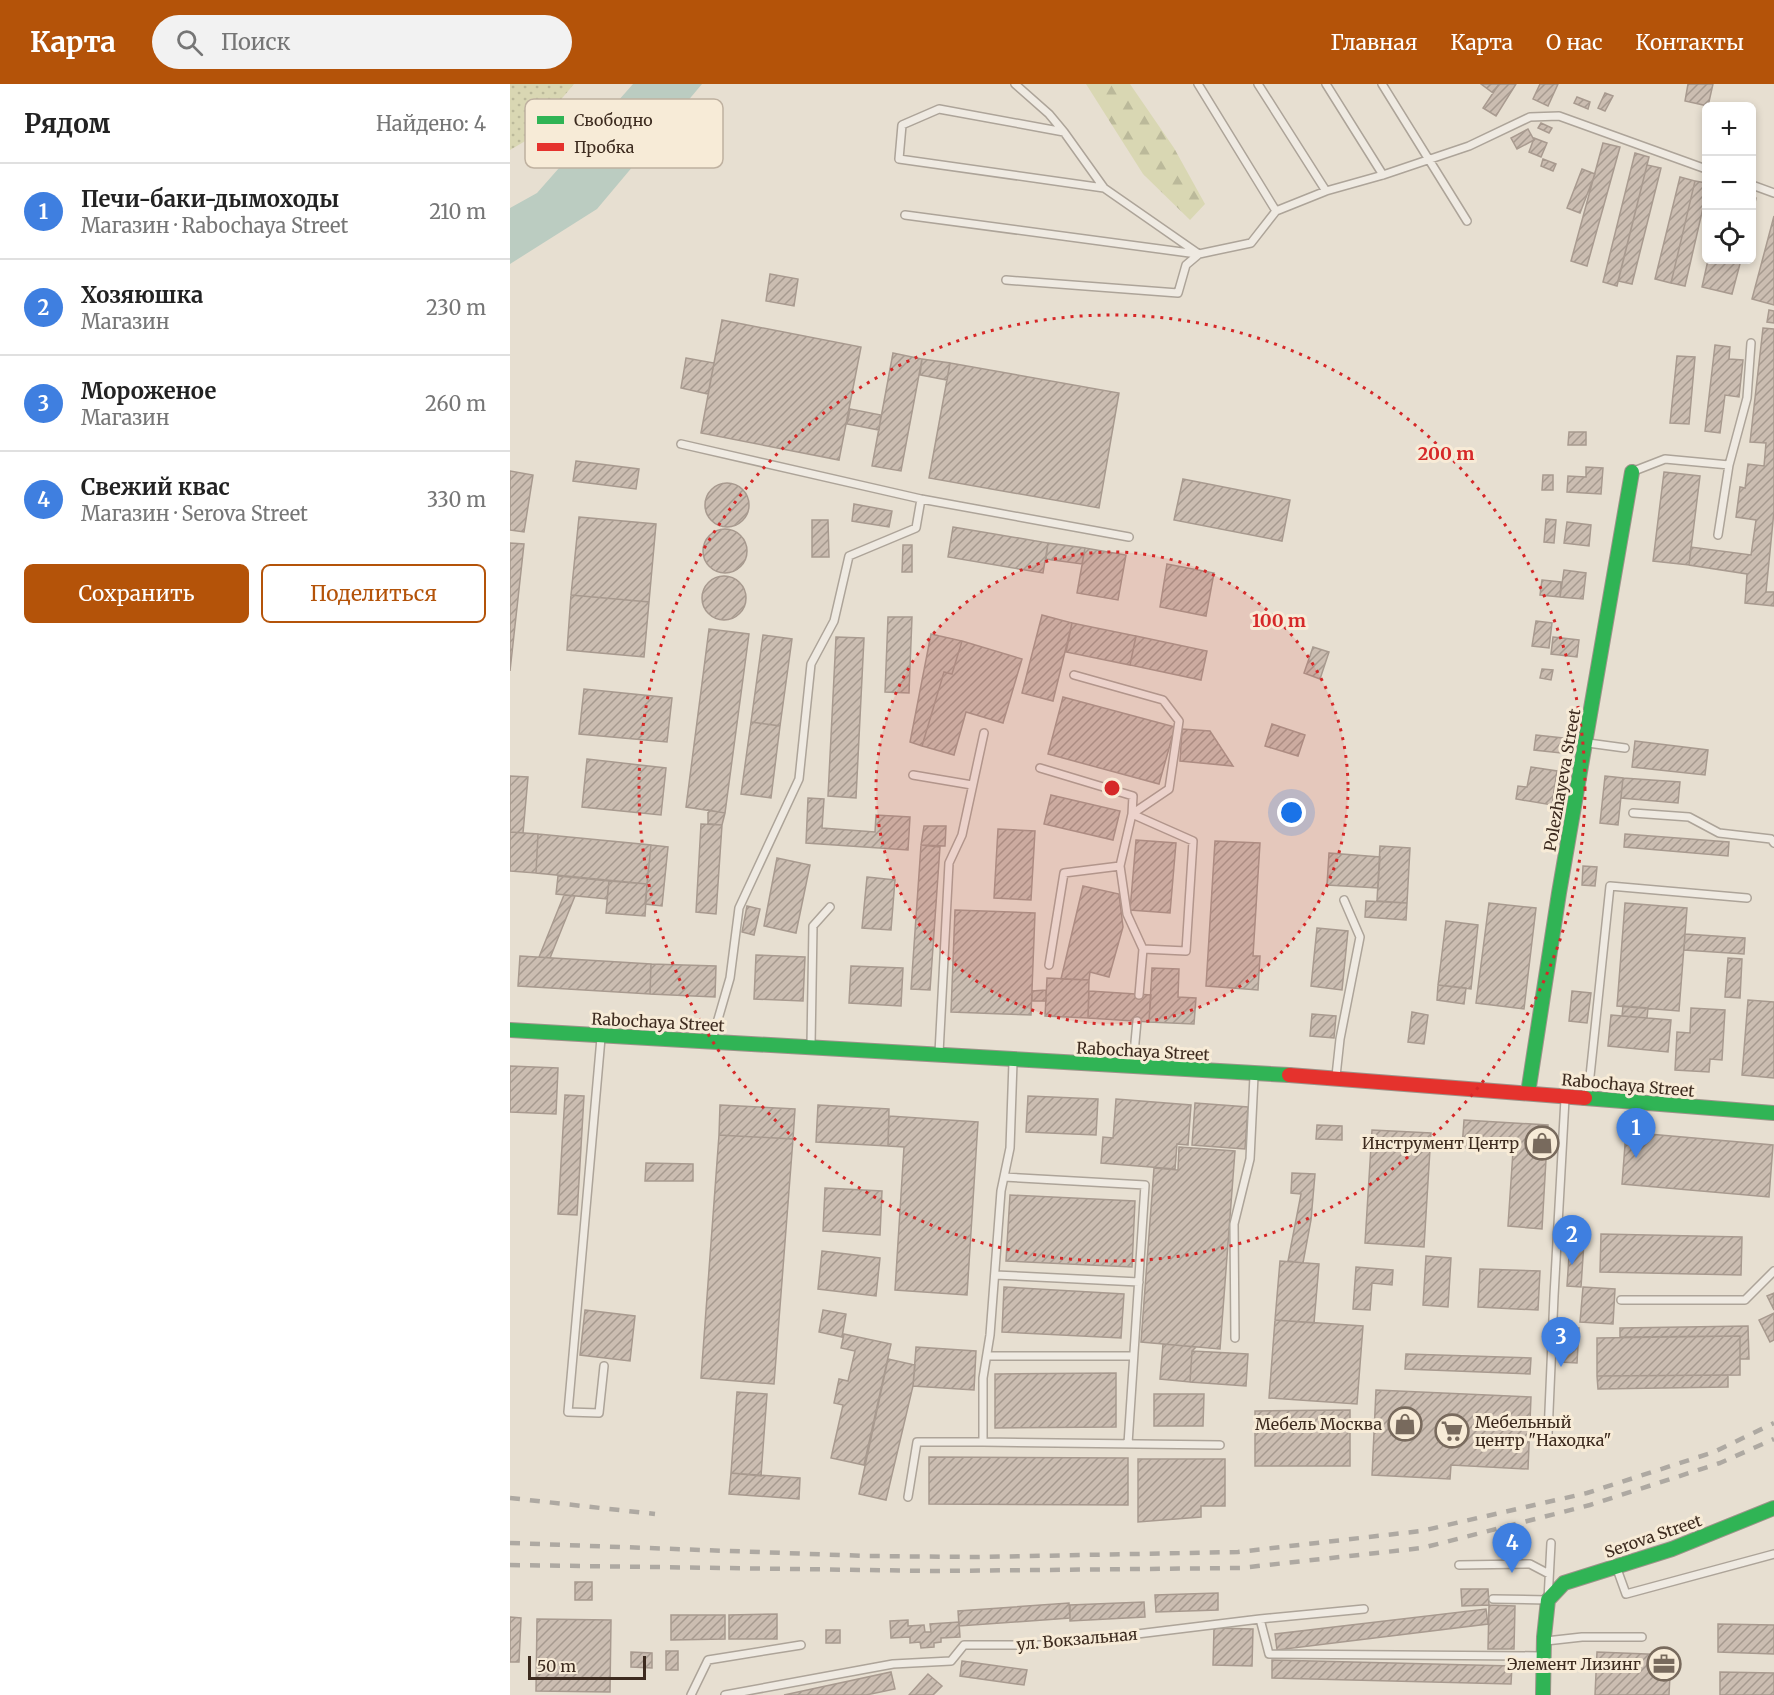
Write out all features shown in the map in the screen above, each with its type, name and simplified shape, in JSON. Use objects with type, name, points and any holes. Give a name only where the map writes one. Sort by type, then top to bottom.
[{"type":"street","name":"Polezhayeva Street","points":[[1528,1093],[1559,893],[1632,472]]},
{"type":"street","name":"Rabochaya Street","points":[[510,1030],[1336,1078],[1774,1113]]},
{"type":"street","name":"Serova Street","points":[[1548,1600],[1564,1583],[1672,1549],[1774,1508]]},
{"type":"street","points":[[1543,1695],[1544,1641],[1548,1600]]},
{"type":"lane","points":[[1015,84],[1049,114],[1104,188],[1199,254]]},
{"type":"lane","points":[[1198,84],[1276,211]]},
{"type":"lane","points":[[1258,84],[1326,191]]},
{"type":"lane","points":[[1326,84],[1383,175]]},
{"type":"lane","points":[[1382,84],[1467,220]]},
{"type":"lane","points":[[1064,132],[939,109],[902,125],[899,159],[1104,188]]},
{"type":"lane","points":[[905,215],[1199,254],[1251,243],[1276,211],[1326,191],[1383,175],[1469,146],[1530,117],[1559,116],[1702,167]]},
{"type":"lane","points":[[1756,186],[1774,193]]},
{"type":"lane","points":[[1006,280],[1178,293],[1186,265],[1199,254]]},
{"type":"lane","points":[[1718,535],[1730,465],[1747,398],[1751,344]]},
{"type":"lane","points":[[681,444],[921,499],[1129,537]]},
{"type":"lane","points":[[1632,472],[1665,459],[1730,465]]},
{"type":"lane","points":[[711,1042],[730,978],[739,908],[799,779],[811,664],[834,621],[849,556],[916,528],[921,499]]},
{"type":"lane","points":[[1074,675],[1163,700],[1179,721],[1169,789],[1132,814]]},
{"type":"lane","points":[[939,1055],[949,863],[962,835],[984,733]]},
{"type":"lane","points":[[1585,743],[1625,748]]},
{"type":"lane","points":[[1040,768],[1132,795],[1132,814],[1120,866],[1127,914],[1143,949],[1139,994]]},
{"type":"lane","points":[[913,775],[972,785]]},
{"type":"lane","points":[[1633,813],[1689,817],[1719,833],[1771,839],[1774,843]]},
{"type":"lane","points":[[1132,814],[1193,841],[1186,951],[1143,949]]},
{"type":"lane","points":[[1050,965],[1064,873],[1120,866]]},
{"type":"lane","points":[[1588,1098],[1610,886],[1747,898]]},
{"type":"lane","points":[[1336,1078],[1340,1039],[1360,937],[1344,900]]},
{"type":"lane","points":[[810,1048],[813,926],[830,907]]},
{"type":"lane","points":[[1132,1066],[1137,1021]]},
{"type":"lane","points":[[601,1036],[568,1412],[599,1413],[604,1366]]},
{"type":"lane","points":[[983,1442],[983,1378],[995,1275],[1001,1191],[1010,1148],[1014,1060]]},
{"type":"lane","points":[[1235,1338],[1234,1224],[1250,1159],[1254,1074]]},
{"type":"lane","points":[[1548,1434],[1566,1096]]},
{"type":"lane","points":[[1004,1177],[1145,1185],[1128,1444]]},
{"type":"lane","points":[[1621,1300],[1745,1300],[1774,1271]]},
{"type":"lane","points":[[995,1275],[1139,1282]]},
{"type":"lane","points":[[987,1356],[1133,1356]]},
{"type":"lane","points":[[908,1497],[917,1442],[1220,1444]]},
{"type":"lane","points":[[1492,1599],[1548,1600],[1551,1543]]},
{"type":"lane","points":[[1616,1566],[1626,1594],[1774,1554]]},
{"type":"lane","points":[[1458,1565],[1530,1564],[1550,1574]]},
{"type":"lane","points":[[1364,1609],[1260,1618],[1269,1654],[1544,1656]]},
{"type":"lane","name":"ул. Вокзальная","points":[[725,1695],[892,1664],[951,1661],[963,1645],[1047,1645],[1260,1618]]},
{"type":"lane","points":[[1544,1641],[1582,1637],[1642,1637]]},
{"type":"lane","points":[[691,1695],[708,1660],[801,1645]]},
{"type":"green space","points":[[510,84],[574,84],[561,99],[525,99],[525,141],[510,150]]},
{"type":"green space","points":[[1086,84],[1130,84],[1174,148],[1205,204],[1190,220],[1143,174]]},
{"type":"shaded area","points":[[633,84],[702,84],[689,99],[620,99]]},
{"type":"shaded area","points":[[559,168],[631,168],[597,209],[510,264],[510,208],[537,193]]},
{"type":"building","points":[[1481,84],[1499,84],[1493,93]]},
{"type":"building","points":[[1499,84],[1516,84],[1496,116],[1483,108]]},
{"type":"building","points":[[1540,84],[1558,84],[1548,106],[1533,99]]},
{"type":"building","points":[[1688,84],[1713,84],[1709,102],[1702,102],[1702,105],[1685,101]]},
{"type":"building","points":[[1605,93],[1613,96],[1605,111],[1598,108]]},
{"type":"building","points":[[1577,97],[1590,102],[1588,109],[1574,103]]},
{"type":"building","points":[[1541,123],[1552,128],[1549,133],[1538,128]]},
{"type":"building","points":[[1528,129],[1534,140],[1517,149],[1511,138]]},
{"type":"building","points":[[1534,138],[1547,143],[1541,157],[1529,152]]},
{"type":"building","points":[[1603,143],[1620,147],[1587,266],[1571,261]]},
{"type":"building","points":[[1635,153],[1649,157],[1617,286],[1603,282]]},
{"type":"building","points":[[1543,159],[1556,164],[1553,171],[1541,166]]},
{"type":"building","points":[[1647,165],[1661,168],[1632,284],[1618,281]]},
{"type":"building","points":[[1582,169],[1595,174],[1580,213],[1567,208]]},
{"type":"building","points":[[1680,177],[1695,181],[1671,283],[1655,279]]},
{"type":"building","points":[[1695,181],[1702,182],[1702,212],[1685,286],[1671,283]]},
{"type":"building","points":[[1774,216],[1774,305],[1752,299]]},
{"type":"building","points":[[1707,264],[1740,264],[1732,294],[1702,287]]},
{"type":"building","points":[[770,274],[798,279],[794,306],[766,301]]},
{"type":"building","points":[[1769,310],[1774,311],[1774,323],[1767,322]]},
{"type":"building","points":[[722,320],[861,347],[839,460],[701,433]]},
{"type":"building","points":[[1763,328],[1774,329],[1774,511],[1766,592],[1774,592],[1774,606],[1745,603],[1747,574],[1689,565],[1691,547],[1751,555],[1756,520],[1736,517],[1740,487],[1745,488],[1748,464],[1764,466],[1766,443],[1750,442]]},
{"type":"building","points":[[1715,345],[1730,347],[1729,359],[1743,360],[1739,397],[1725,395],[1720,433],[1705,431]]},
{"type":"building","points":[[893,353],[922,359],[901,471],[872,466]]},
{"type":"building","points":[[1677,356],[1695,357],[1689,424],[1670,423]]},
{"type":"building","points":[[686,358],[714,363],[708,394],[681,388]]},
{"type":"building","points":[[922,359],[950,363],[947,380],[920,375]]},
{"type":"building","points":[[950,363],[1119,393],[1099,508],[929,478]]},
{"type":"building","points":[[850,409],[881,415],[879,430],[847,424]]},
{"type":"building","points":[[1569,432],[1586,432],[1586,445],[1568,445]]},
{"type":"building","points":[[576,461],[639,469],[636,489],[573,481]]},
{"type":"building","points":[[1586,467],[1603,468],[1601,494],[1567,492],[1568,476],[1586,477]]},
{"type":"building","points":[[510,471],[533,475],[524,532],[510,530]]},
{"type":"building","points":[[1664,472],[1700,476],[1689,565],[1653,561]]},
{"type":"building","points":[[1543,475],[1553,475],[1553,490],[1542,490]]},
{"type":"building","points":[[1183,479],[1290,500],[1282,541],[1174,520]]},
{"type":"building","points":[[727,483],[742,490],[749,505],[742,520],[727,527],[712,520],[705,505],[712,490]]},
{"type":"building","points":[[854,504],[892,511],[889,527],[852,521]]},
{"type":"building","points":[[579,517],[656,524],[649,602],[571,595]]},
{"type":"building","points":[[1546,519],[1556,520],[1554,543],[1544,542]]},
{"type":"building","points":[[812,520],[828,520],[829,557],[812,557]]},
{"type":"building","points":[[1567,522],[1591,525],[1589,546],[1564,543]]},
{"type":"building","points":[[953,527],[1048,543],[1043,573],[948,557]]},
{"type":"building","points":[[725,529],[740,536],[747,551],[740,566],[725,573],[710,566],[703,551],[710,536]]},
{"type":"building","points":[[510,543],[524,544],[510,671]]},
{"type":"building","points":[[1048,543],[1085,548],[1082,564],[1046,559]]},
{"type":"building","points":[[903,545],[912,545],[912,572],[902,572]]},
{"type":"building","points":[[1085,548],[1126,555],[1118,600],[1077,593]]},
{"type":"building","points":[[1167,564],[1214,573],[1206,616],[1160,607]]},
{"type":"building","points":[[1564,570],[1586,573],[1583,599],[1560,597]]},
{"type":"building","points":[[724,576],[739,583],[746,598],[739,613],[724,620],[709,613],[702,598],[709,583]]},
{"type":"building","points":[[1542,580],[1561,582],[1560,597],[1540,595]]},
{"type":"building","points":[[571,595],[649,602],[644,657],[567,650]]},
{"type":"building","points":[[1042,615],[1072,623],[1053,701],[1022,693]]},
{"type":"building","points":[[888,617],[912,617],[909,693],[885,692]]},
{"type":"building","points":[[1536,621],[1552,623],[1549,648],[1532,646]]},
{"type":"building","points":[[1072,623],[1136,636],[1130,665],[1066,652]]},
{"type":"building","points":[[709,629],[749,634],[725,813],[686,807]]},
{"type":"building","points":[[931,634],[962,641],[952,674],[944,672],[922,746],[910,742]]},
{"type":"building","points":[[763,635],[792,639],[780,726],[751,722]]},
{"type":"building","points":[[1136,636],[1207,651],[1201,680],[1130,665]]},
{"type":"building","points":[[836,637],[864,638],[856,798],[828,796]]},
{"type":"building","points":[[1553,637],[1579,640],[1577,657],[1551,654]]},
{"type":"building","points":[[962,641],[1022,659],[1003,723],[966,712],[954,755],[922,746],[944,672],[952,674]]},
{"type":"building","points":[[1313,647],[1329,652],[1320,679],[1304,673]]},
{"type":"building","points":[[1542,669],[1553,670],[1551,680],[1540,678]]},
{"type":"building","points":[[584,689],[672,698],[667,742],[579,734]]},
{"type":"building","points":[[1063,697],[1175,727],[1159,784],[1048,754]]},
{"type":"building","points":[[751,722],[780,726],[771,798],[741,794]]},
{"type":"building","points":[[1272,724],[1305,735],[1298,756],[1265,746]]},
{"type":"building","points":[[1182,729],[1210,731],[1233,766],[1180,761]]},
{"type":"building","points":[[1536,735],[1563,738],[1561,753],[1534,750]]},
{"type":"building","points":[[1635,741],[1708,750],[1705,775],[1632,767]]},
{"type":"building","points":[[587,759],[666,768],[661,815],[582,807]]},
{"type":"building","points":[[1531,767],[1557,771],[1552,805],[1516,799],[1518,786],[1527,787]]},
{"type":"building","points":[[510,776],[528,777],[523,833],[510,832]]},
{"type":"building","points":[[1605,776],[1623,778],[1618,825],[1600,823]]},
{"type":"building","points":[[1623,778],[1680,782],[1678,803],[1621,798]]},
{"type":"building","points":[[1051,795],[1120,811],[1113,840],[1044,824]]},
{"type":"building","points":[[808,798],[824,799],[822,828],[875,832],[876,815],[910,817],[908,850],[806,843]]},
{"type":"building","points":[[708,810],[725,813],[722,825],[708,824]]},
{"type":"building","points":[[701,824],[722,825],[716,914],[696,912]]},
{"type":"building","points":[[924,826],[946,826],[945,846],[921,845]]},
{"type":"building","points":[[998,829],[1035,831],[1031,900],[994,898]]},
{"type":"building","points":[[510,832],[538,834],[536,873],[510,871]]},
{"type":"building","points":[[538,834],[651,845],[647,884],[536,873]]},
{"type":"building","points":[[1625,834],[1729,842],[1728,856],[1624,847]]},
{"type":"building","points":[[1136,840],[1176,843],[1170,913],[1130,910]]},
{"type":"building","points":[[1215,841],[1260,843],[1253,956],[1260,956],[1258,990],[1206,986]]},
{"type":"building","points":[[651,845],[668,847],[662,906],[645,904]]},
{"type":"building","points":[[921,845],[940,847],[930,990],[911,989]]},
{"type":"building","points":[[1380,846],[1410,848],[1407,903],[1377,901]]},
{"type":"building","points":[[1329,853],[1380,857],[1378,888],[1327,885]]},
{"type":"building","points":[[777,858],[810,865],[796,933],[764,926]]},
{"type":"building","points":[[1583,866],[1597,867],[1595,886],[1582,885]]},
{"type":"building","points":[[558,876],[609,881],[607,899],[556,894]]},
{"type":"building","points":[[867,877],[895,880],[891,930],[862,928]]},
{"type":"building","points":[[609,881],[647,884],[645,916],[606,913]]},
{"type":"building","points":[[1083,886],[1119,894],[1123,927],[1109,977],[1090,972],[1089,980],[1061,979]]},
{"type":"building","points":[[564,895],[575,896],[550,958],[539,957]]},
{"type":"building","points":[[1366,901],[1407,903],[1406,920],[1365,917]]},
{"type":"building","points":[[1489,903],[1536,908],[1524,1009],[1476,1003]]},
{"type":"building","points":[[1625,903],[1687,908],[1679,1011],[1617,1006]]},
{"type":"building","points":[[747,906],[760,909],[754,935],[742,932]]},
{"type":"building","points":[[955,910],[1035,913],[1031,1015],[951,1012]]},
{"type":"building","points":[[1446,921],[1478,925],[1471,989],[1438,985]]},
{"type":"building","points":[[1317,928],[1348,931],[1342,990],[1311,986]]},
{"type":"building","points":[[1685,934],[1745,938],[1744,954],[1684,950]]},
{"type":"building","points":[[756,955],[805,957],[803,1001],[754,999]]},
{"type":"building","points":[[520,956],[651,964],[650,994],[518,986]]},
{"type":"building","points":[[1728,958],[1742,959],[1740,998],[1725,997]]},
{"type":"building","points":[[651,964],[716,966],[715,997],[650,994]]},
{"type":"building","points":[[851,966],[903,968],[901,1006],[849,1003]]},
{"type":"building","points":[[1152,968],[1179,969],[1178,997],[1196,998],[1194,1024],[1149,1022]]},
{"type":"building","points":[[1047,978],[1089,980],[1088,1018],[1045,1016]]},
{"type":"building","points":[[1438,985],[1466,988],[1464,1004],[1437,1000]]},
{"type":"building","points":[[1046,990],[1046,1001],[1032,1001],[1032,991]]},
{"type":"building","points":[[1089,991],[1151,995],[1149,1022],[1088,1018]]},
{"type":"building","points":[[1572,991],[1591,993],[1587,1023],[1569,1021]]},
{"type":"building","points":[[1748,1000],[1774,1002],[1774,1078],[1742,1075]]},
{"type":"building","points":[[1623,1006],[1648,1008],[1647,1018],[1622,1016]]},
{"type":"building","points":[[1691,1008],[1725,1010],[1722,1060],[1710,1059],[1709,1072],[1675,1070],[1677,1032],[1690,1033]]},
{"type":"building","points":[[1412,1012],[1428,1015],[1424,1044],[1408,1042]]},
{"type":"building","points":[[1312,1014],[1336,1016],[1334,1038],[1310,1036]]},
{"type":"building","points":[[1611,1015],[1671,1020],[1668,1052],[1608,1046]]},
{"type":"building","points":[[510,1066],[558,1068],[556,1114],[510,1112]]},
{"type":"building","points":[[565,1095],[584,1096],[577,1215],[558,1214]]},
{"type":"building","points":[[1028,1096],[1098,1099],[1096,1135],[1026,1132]]},
{"type":"building","points":[[1116,1099],[1191,1105],[1188,1145],[1177,1144],[1175,1169],[1101,1163],[1103,1137],[1113,1138]]},
{"type":"building","points":[[1195,1103],[1248,1107],[1245,1149],[1192,1145]]},
{"type":"building","points":[[720,1105],[795,1109],[793,1139],[719,1135]]},
{"type":"building","points":[[818,1105],[889,1109],[888,1146],[816,1142]]},
{"type":"building","points":[[889,1116],[978,1122],[967,1295],[895,1290],[904,1147],[888,1146]]},
{"type":"building","points":[[1464,1120],[1548,1125],[1542,1229],[1508,1226],[1513,1151],[1462,1148]]},
{"type":"building","points":[[1317,1125],[1342,1126],[1342,1140],[1316,1139]]},
{"type":"building","points":[[1372,1130],[1431,1133],[1424,1247],[1365,1243]]},
{"type":"building","points":[[1626,1132],[1773,1145],[1769,1197],[1622,1184]]},
{"type":"building","points":[[719,1135],[793,1139],[774,1384],[701,1378]]},
{"type":"building","points":[[1179,1147],[1235,1151],[1220,1349],[1141,1342],[1154,1168],[1178,1170]]},
{"type":"building","points":[[646,1163],[693,1164],[693,1181],[645,1181]]},
{"type":"building","points":[[1292,1173],[1315,1174],[1311,1220],[1303,1263],[1288,1261],[1301,1194],[1291,1193]]},
{"type":"building","points":[[825,1188],[882,1191],[880,1235],[823,1231]]},
{"type":"building","points":[[1010,1195],[1135,1201],[1132,1267],[1006,1261]]},
{"type":"building","points":[[1601,1234],[1742,1237],[1741,1275],[1600,1272]]},
{"type":"building","points":[[1570,1241],[1584,1242],[1581,1287],[1567,1286]]},
{"type":"building","points":[[822,1251],[880,1258],[876,1296],[818,1289]]},
{"type":"building","points":[[1426,1256],[1451,1258],[1448,1307],[1423,1305]]},
{"type":"building","points":[[1280,1261],[1319,1264],[1314,1323],[1275,1320]]},
{"type":"building","points":[[1356,1267],[1393,1270],[1392,1285],[1372,1283],[1370,1310],[1353,1309]]},
{"type":"building","points":[[1480,1269],[1540,1271],[1538,1310],[1478,1307]]},
{"type":"building","points":[[1004,1287],[1124,1294],[1121,1338],[1002,1332]]},
{"type":"building","points":[[1583,1287],[1615,1289],[1613,1324],[1580,1322]]},
{"type":"building","points":[[1774,1293],[1774,1310],[1767,1296]]},
{"type":"building","points":[[585,1310],[635,1316],[630,1361],[580,1355]]},
{"type":"building","points":[[823,1310],[846,1314],[842,1337],[819,1332]]},
{"type":"building","points":[[1774,1313],[1774,1340],[1770,1342],[1759,1320]]},
{"type":"building","points":[[1275,1320],[1363,1326],[1357,1404],[1269,1398]]},
{"type":"building","points":[[1748,1326],[1749,1359],[1740,1359],[1740,1336],[1620,1337],[1620,1328]]},
{"type":"building","points":[[1562,1327],[1579,1328],[1577,1363],[1560,1362]]},
{"type":"building","points":[[844,1334],[891,1344],[864,1465],[831,1458],[843,1405],[834,1403],[839,1379],[848,1381],[855,1351],[841,1348]]},
{"type":"building","points":[[1740,1336],[1740,1375],[1597,1376],[1597,1338]]},
{"type":"building","points":[[1163,1344],[1196,1347],[1192,1351],[1190,1382],[1160,1379]]},
{"type":"building","points":[[916,1347],[976,1351],[974,1390],[913,1386]]},
{"type":"building","points":[[1192,1351],[1248,1354],[1246,1386],[1190,1382]]},
{"type":"building","points":[[1406,1354],[1531,1358],[1530,1374],[1405,1369]]},
{"type":"building","points":[[888,1359],[915,1365],[913,1386],[886,1500],[859,1494]]},
{"type":"building","points":[[1116,1373],[1116,1427],[995,1428],[995,1374]]},
{"type":"building","points":[[1728,1375],[1728,1387],[1598,1389],[1597,1376]]},
{"type":"building","name":"Мебельный центр \"Находка\"","points":[[1376,1390],[1531,1397],[1528,1469],[1451,1465],[1450,1479],[1372,1475]]},
{"type":"building","points":[[737,1392],[767,1394],[761,1476],[731,1473]]},
{"type":"building","points":[[1154,1394],[1204,1394],[1203,1426],[1154,1426]]},
{"type":"building","points":[[1350,1410],[1350,1466],[1255,1466],[1255,1411]]},
{"type":"building","points":[[929,1457],[1128,1458],[1128,1505],[929,1504]]},
{"type":"building","points":[[1138,1459],[1225,1459],[1225,1506],[1201,1506],[1201,1517],[1138,1522]]},
{"type":"building","points":[[731,1473],[800,1478],[799,1499],[729,1494]]},
{"type":"building","points":[[575,1582],[592,1582],[592,1600],[575,1600]]},
{"type":"building","points":[[1461,1589],[1488,1589],[1489,1605],[1462,1606]]},
{"type":"building","points":[[1218,1593],[1218,1610],[1156,1612],[1155,1595]]},
{"type":"building","points":[[1144,1602],[1145,1617],[1070,1621],[1070,1605]]},
{"type":"building","points":[[1069,1603],[1070,1618],[959,1626],[958,1611]]},
{"type":"building","points":[[1489,1605],[1515,1606],[1514,1649],[1488,1649]]},
{"type":"building","points":[[1486,1609],[1488,1624],[1277,1650],[1275,1634]]},
{"type":"building","points":[[777,1614],[777,1639],[729,1639],[729,1615]]},
{"type":"building","points":[[671,1615],[725,1615],[725,1639],[671,1640]]},
{"type":"building","points":[[510,1617],[521,1618],[519,1662],[510,1662]]},
{"type":"building","points":[[537,1619],[611,1620],[610,1692],[536,1691]]},
{"type":"building","points":[[908,1620],[908,1626],[924,1625],[925,1632],[931,1632],[930,1624],[959,1622],[960,1637],[941,1638],[941,1642],[934,1643],[934,1647],[921,1648],[920,1642],[910,1643],[910,1637],[891,1638],[890,1621]]},
{"type":"building","points":[[1718,1624],[1774,1625],[1774,1654],[1718,1652]]},
{"type":"building","points":[[1214,1628],[1253,1629],[1252,1666],[1213,1665]]},
{"type":"building","points":[[826,1630],[840,1630],[840,1643],[826,1643]]},
{"type":"building","points":[[666,1651],[678,1651],[678,1670],[666,1670]]},
{"type":"building","points":[[631,1652],[652,1653],[652,1668],[631,1667]]},
{"type":"building","points":[[1597,1652],[1671,1655],[1669,1695],[1595,1695]]},
{"type":"building","points":[[1272,1660],[1512,1666],[1511,1684],[1272,1678]]},
{"type":"building","points":[[962,1661],[1027,1670],[1024,1685],[960,1676]]},
{"type":"building","points":[[891,1672],[895,1689],[866,1695],[784,1695]]},
{"type":"building","points":[[1720,1672],[1774,1673],[1774,1695],[1720,1695]]},
{"type":"building","points":[[928,1674],[942,1686],[933,1695],[909,1695]]},
{"type":"railway","points":[[510,1543],[867,1556],[979,1557],[1238,1552],[1421,1531],[1587,1493],[1714,1452],[1774,1423]]},
{"type":"railway","points":[[510,1565],[936,1571],[1240,1568],[1422,1548],[1590,1505],[1720,1463],[1774,1439]]},
{"type":"railway","points":[[510,1498],[655,1514]]},
{"type":"traffic: fast","points":[[1528,1093],[1559,893],[1632,472]]},
{"type":"traffic: fast","points":[[510,1030],[1289,1075]]},
{"type":"traffic: fast","points":[[1585,1098],[1774,1113]]},
{"type":"traffic: fast","points":[[1543,1695],[1544,1637],[1548,1600],[1564,1583],[1672,1549],[1774,1508]]},
{"type":"traffic: jam","points":[[1289,1075],[1585,1098]]},
{"type":"place","name":"Инструмент Центр","points":[[1542,1143]]},
{"type":"place","name":"Печи-баки-дымоходы","points":[[1636,1158]]},
{"type":"place","name":"Хозяюшка","points":[[1572,1265]]},
{"type":"place","name":"Мороженое","points":[[1561,1367]]},
{"type":"place","name":"Мебель Москва","points":[[1405,1424]]},
{"type":"place","name":"Мебельный центр \"Находка\"","points":[[1452,1431]]},
{"type":"place","name":"Свежий квас","points":[[1512,1573]]},
{"type":"place","name":"Элемент Лизинг","points":[[1664,1664]]}]
